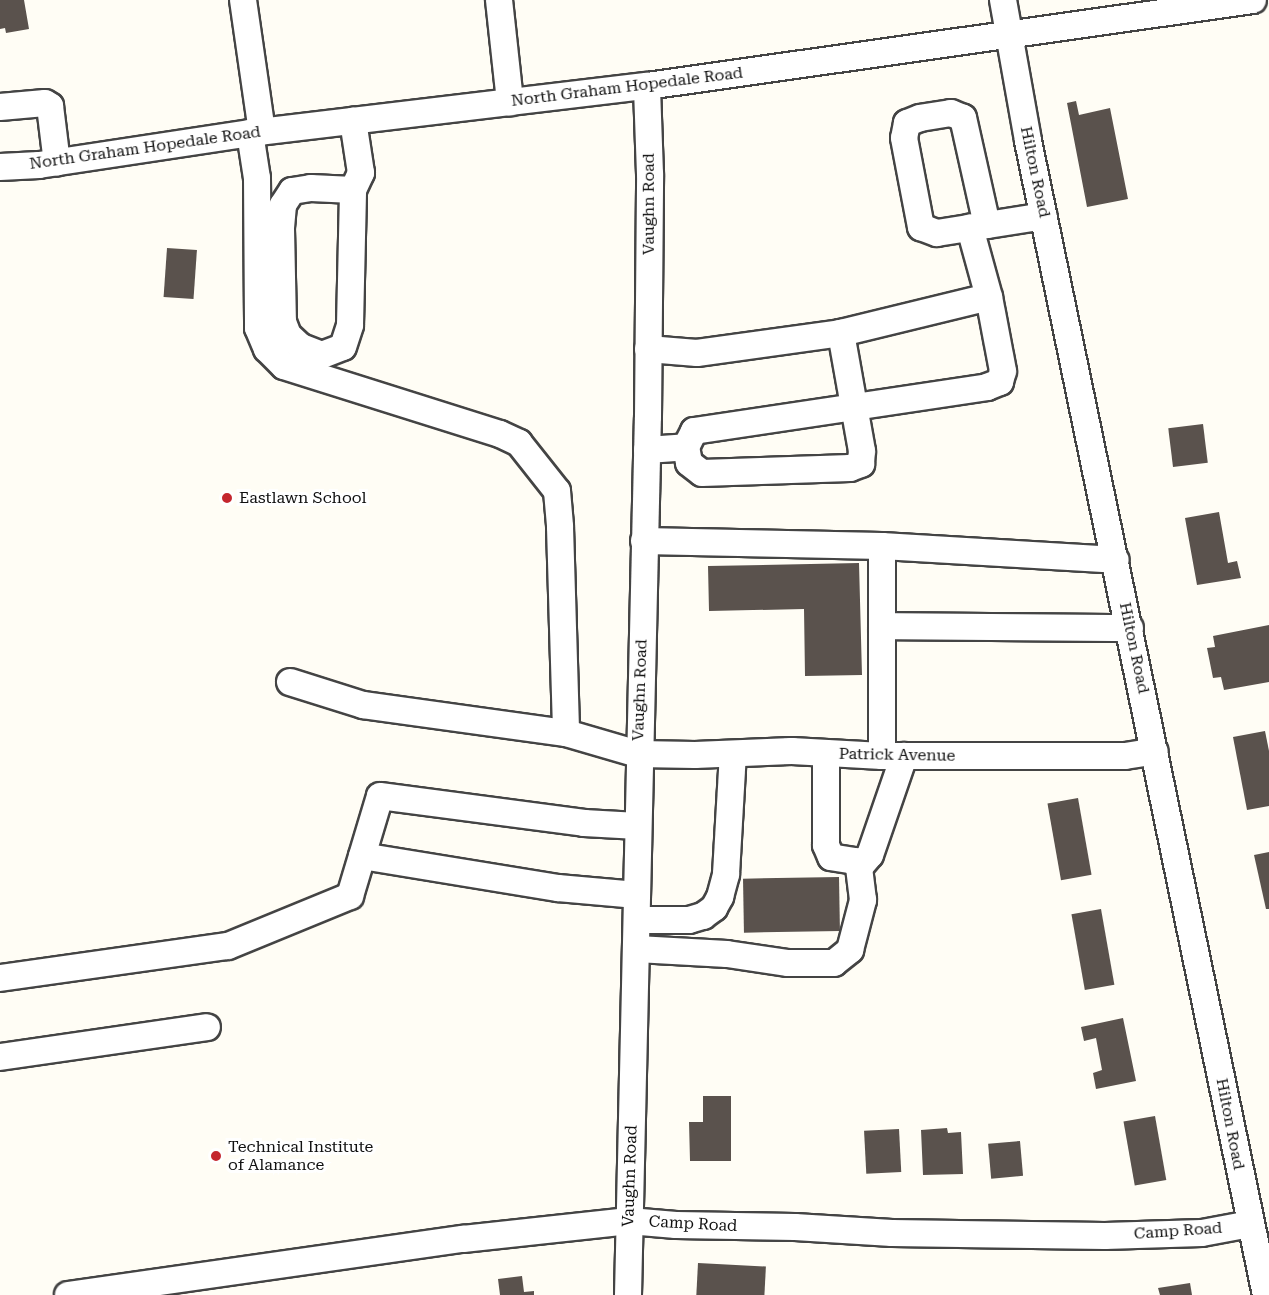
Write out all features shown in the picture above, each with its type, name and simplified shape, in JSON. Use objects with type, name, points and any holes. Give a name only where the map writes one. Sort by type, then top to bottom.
[{"type":"street","points":[[243,0],[256,132],[258,328],[267,349],[284,366],[500,434],[519,443],[557,491],[566,733]]},
{"type":"street","points":[[499,0],[510,102]]},
{"type":"street","name":"Hilton Road","points":[[1003,0],[1044,216],[1266,1295]]},
{"type":"street","name":"North Graham Hopedale Road","points":[[0,167],[57,163],[256,132],[647,86],[1253,0]]},
{"type":"street","name":"Vaughn Road","points":[[628,1295],[637,949],[638,754],[647,450],[650,174],[647,86]]},
{"type":"street","points":[[0,107],[45,103],[50,106],[57,163]]},
{"type":"street","points":[[841,333],[855,407],[862,451],[861,464],[850,468],[702,473],[689,463],[686,447],[694,431],[855,407],[987,387],[999,382],[1003,371],[989,297],[979,226],[963,118],[951,113],[920,118],[907,123],[903,138],[921,227],[937,233],[979,226],[1044,216]]},
{"type":"street","points":[[353,121],[361,173],[353,190],[350,325],[344,347],[322,355],[301,347],[288,335],[282,322],[283,205],[292,191],[311,188],[353,190]]},
{"type":"street","points":[[648,349],[696,353],[841,333],[989,297]]},
{"type":"street","points":[[647,450],[686,447]]},
{"type":"street","points":[[644,541],[882,546],[1116,560]]},
{"type":"street","points":[[859,868],[867,862],[870,855],[893,756],[882,626],[882,546]]},
{"type":"street","points":[[882,626],[1130,628]]},
{"type":"street","name":"Patrick Avenue","points":[[290,682],[363,705],[566,733],[638,754],[732,754],[792,751],[893,756],[1125,756],[1155,751]]},
{"type":"street","points":[[637,949],[727,954],[788,963],[834,963],[850,951],[863,900],[859,868],[855,861],[831,857],[825,845],[826,753]]},
{"type":"street","points":[[637,920],[689,920],[702,916],[714,908],[720,897],[726,874],[732,754]]},
{"type":"street","points":[[0,978],[228,946],[350,897],[380,796],[584,823],[638,826]]},
{"type":"street","points":[[362,856],[558,888],[637,895]]},
{"type":"street","points":[[0,1057],[207,1027]]},
{"type":"street","name":"Camp Road","points":[[68,1295],[464,1239],[629,1221],[676,1225],[795,1227],[892,1233],[1105,1236],[1202,1233],[1250,1224]]},
{"type":"building","points":[[0,0],[24,0],[29,29],[6,33],[5,28],[0,29]]},
{"type":"building","points":[[1076,101],[1079,115],[1110,108],[1128,199],[1087,207],[1067,103]]},
{"type":"building","points":[[167,248],[197,250],[194,299],[164,297]]},
{"type":"building","points":[[1203,424],[1208,463],[1173,467],[1168,428]]},
{"type":"building","points":[[1219,512],[1228,563],[1237,561],[1241,578],[1197,585],[1185,518]]},
{"type":"building","points":[[859,563],[862,675],[805,676],[804,609],[709,611],[708,566]]},
{"type":"building","points":[[1269,625],[1269,682],[1224,690],[1221,677],[1213,678],[1207,648],[1215,647],[1213,636]]},
{"type":"building","points":[[1265,731],[1269,751],[1269,806],[1247,810],[1233,737]]},
{"type":"building","points":[[1078,798],[1092,875],[1061,880],[1047,803]]},
{"type":"building","points":[[1269,852],[1269,909],[1266,909],[1254,855]]},
{"type":"building","points":[[839,877],[840,931],[744,933],[743,879]]},
{"type":"building","points":[[1101,909],[1114,985],[1085,990],[1071,914]]},
{"type":"building","points":[[1123,1018],[1136,1081],[1096,1089],[1093,1073],[1102,1070],[1096,1038],[1084,1041],[1081,1027]]},
{"type":"building","points":[[703,1096],[731,1096],[731,1161],[690,1161],[689,1122],[703,1122]]},
{"type":"building","points":[[1155,1116],[1166,1180],[1135,1186],[1123,1122]]},
{"type":"building","points":[[947,1128],[948,1133],[961,1132],[963,1174],[923,1175],[921,1130]]},
{"type":"building","points":[[899,1129],[901,1172],[866,1174],[864,1131]]},
{"type":"building","points":[[1020,1141],[1023,1176],[991,1179],[988,1144]]},
{"type":"building","points":[[698,1263],[766,1267],[764,1295],[696,1295]]},
{"type":"building","points":[[522,1276],[524,1292],[534,1291],[534,1295],[500,1295],[498,1279]]},
{"type":"building","points":[[1190,1283],[1192,1295],[1160,1295],[1158,1288]]},
{"type":"place","name":"Eastlawn School","points":[[227,498]]},
{"type":"place","name":"Technical Institute of Alamance","points":[[216,1156]]}]
